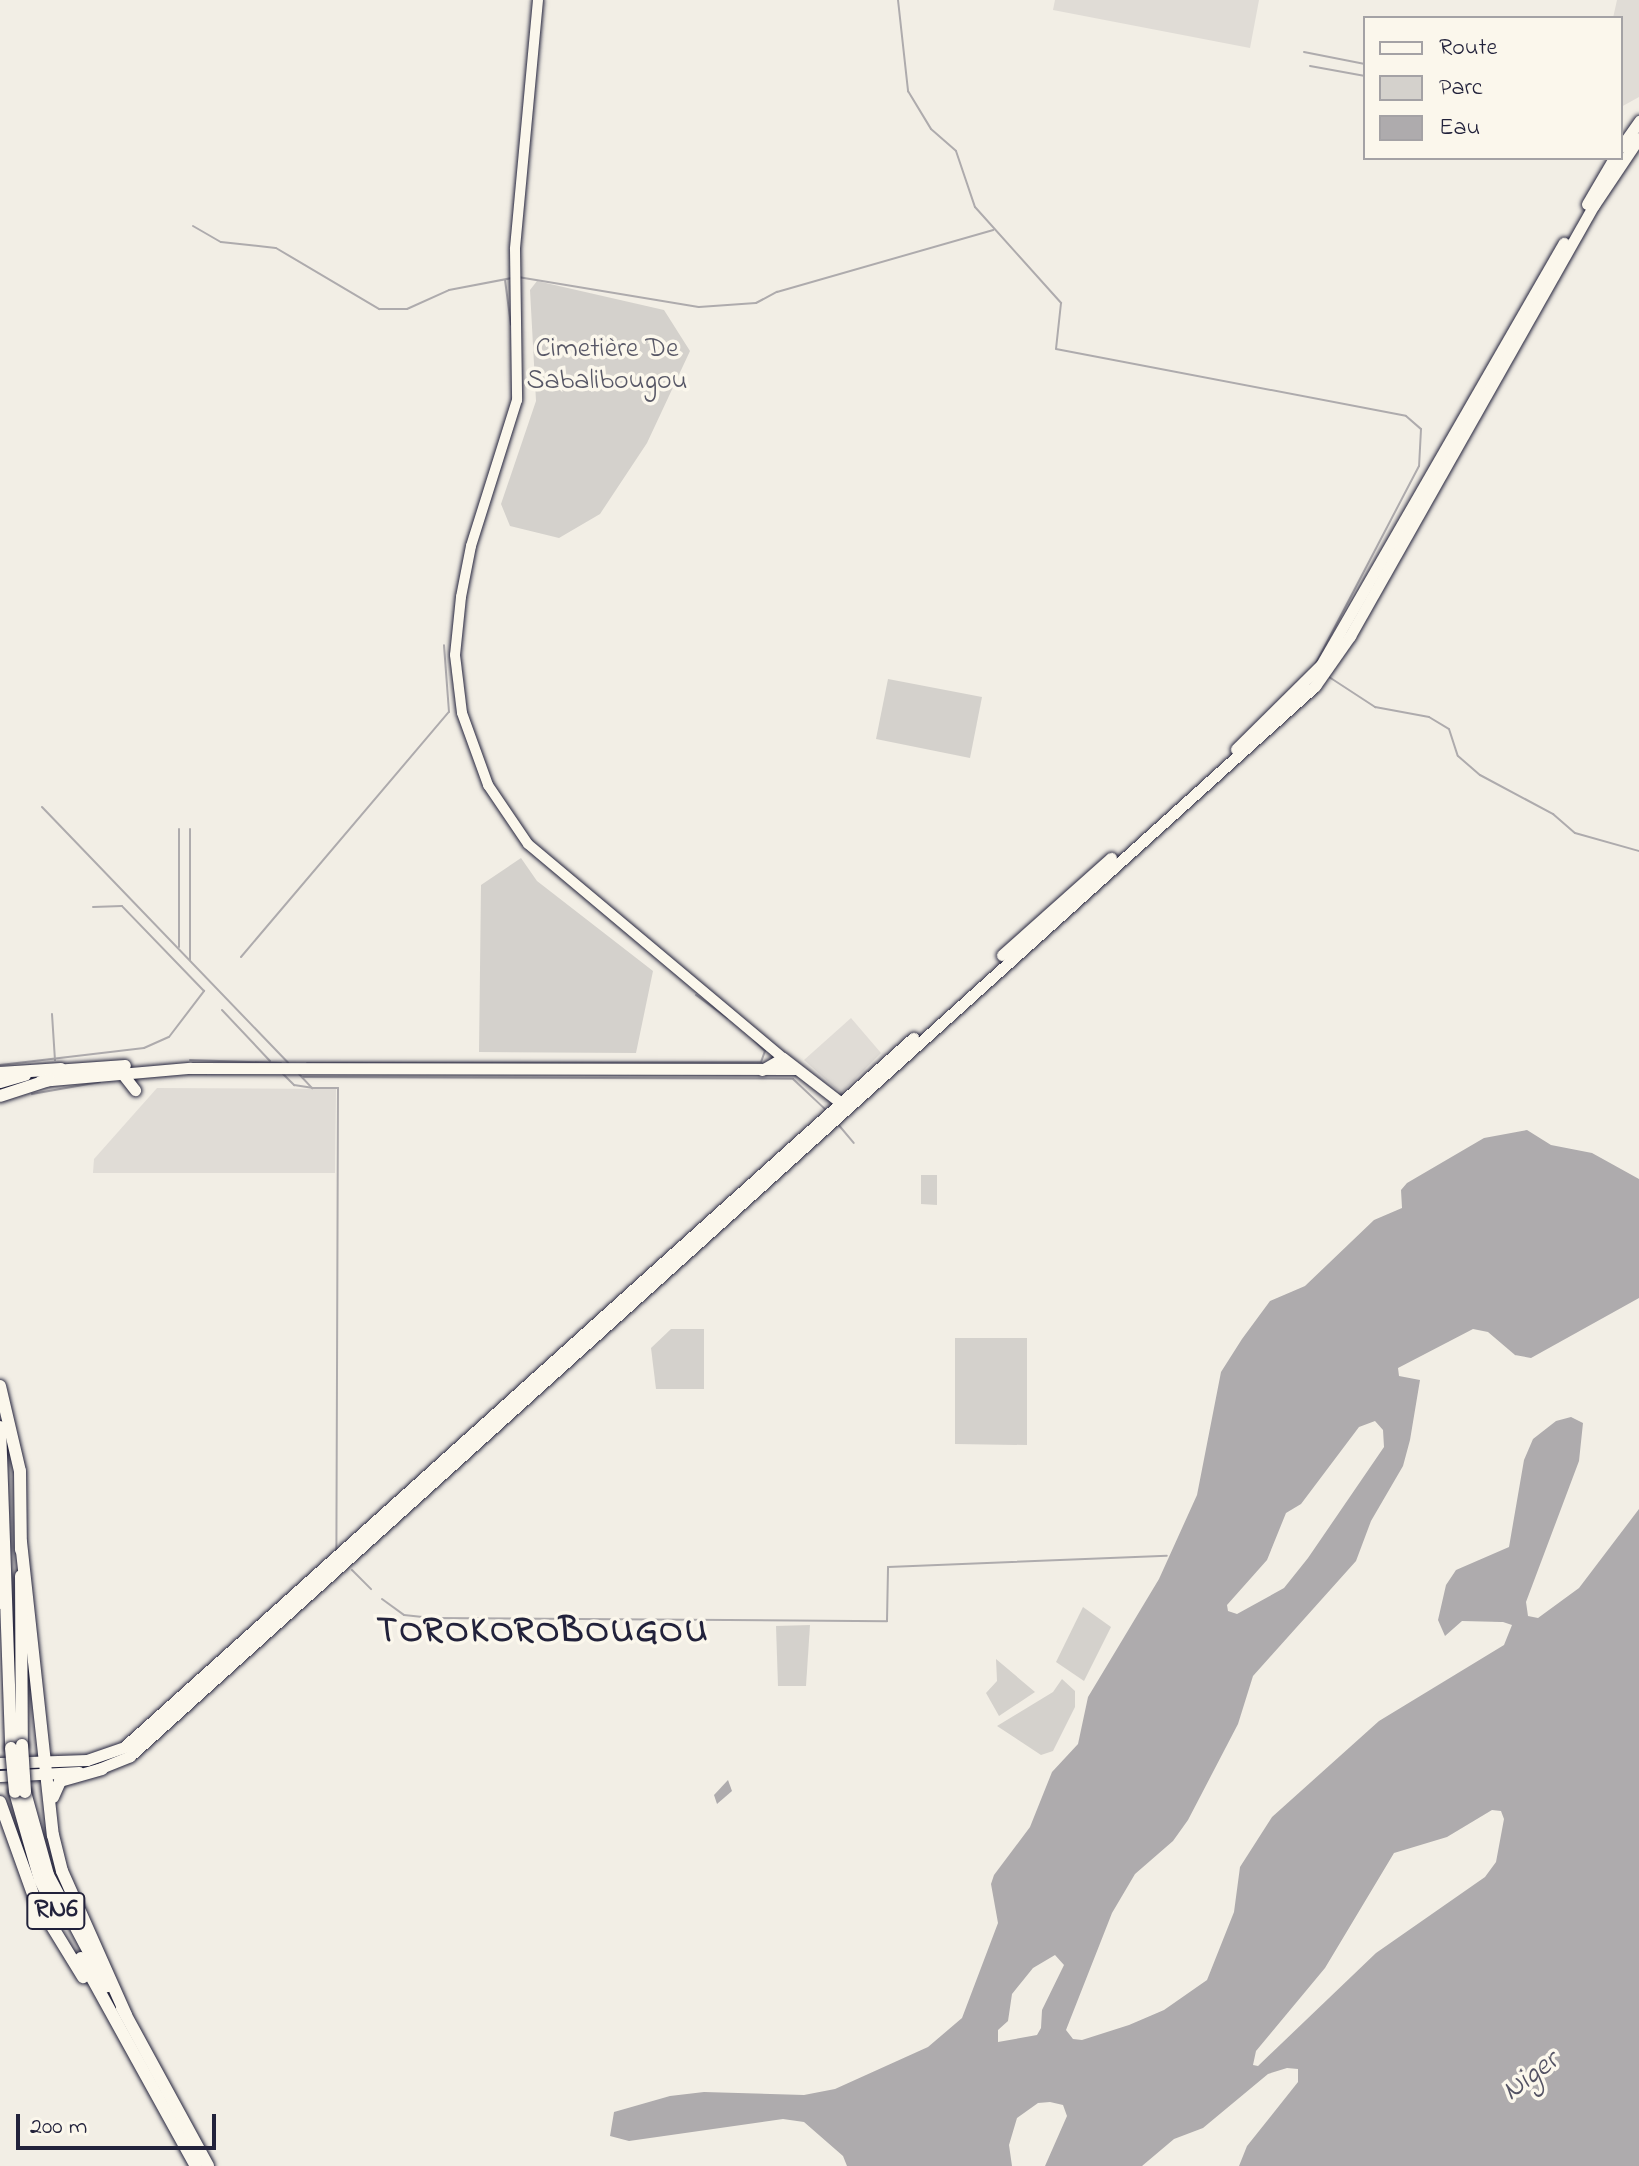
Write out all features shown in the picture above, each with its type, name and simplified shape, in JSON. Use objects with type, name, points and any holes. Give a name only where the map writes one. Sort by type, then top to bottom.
[{"type":"highway","points":[[0,1073],[61,1069]]},
{"type":"highway","points":[[0,1096],[49,1080]]},
{"type":"highway","name":"RN6","points":[[0,1386],[20,1471],[17,1746]]},
{"type":"highway","name":"RN6","points":[[0,1427],[20,1792],[40,1880],[208,2166]]},
{"type":"highway","points":[[21,1542],[51,1808],[62,1871],[121,2019]]},
{"type":"highway","points":[[0,1603],[7,1545]]},
{"type":"highway","points":[[51,1808],[60,1781],[102,1769]]},
{"type":"highway","points":[[0,1802],[34,1897],[121,2019]]},
{"type":"highway","name":"RN6","points":[[121,2019],[196,2166]]},
{"type":"main road","points":[[538,0],[514,276],[517,400],[471,546],[457,632],[458,683],[469,741],[506,818],[528,844],[820,1090],[844,1105]]},
{"type":"main road","points":[[1623,144],[1639,121]]},
{"type":"main road","points":[[0,1763],[102,1769],[130,1756],[1321,672],[1594,205],[1639,138]]},
{"type":"main road","points":[[1321,672],[1613,160]]},
{"type":"main road","points":[[758,1072],[783,1058]]},
{"type":"main road","points":[[0,1082],[61,1069],[134,1064],[160,1069]]},
{"type":"main road","points":[[0,1090],[49,1080],[160,1069],[758,1072],[796,1069]]},
{"type":"main road","points":[[121,1072],[135,1090]]},
{"type":"main road","points":[[820,1090],[835,1114]]},
{"type":"main road","points":[[0,1776],[87,1760],[124,1747],[835,1114]]},
{"type":"shaded area","points":[[1055,0],[1259,0],[1250,48],[1053,10]]},
{"type":"shaded area","points":[[1617,0],[1639,0],[1639,97],[1623,106],[1623,16],[1613,16]]},
{"type":"shaded area","points":[[851,1018],[881,1053],[841,1093],[804,1060]]},
{"type":"shaded area","points":[[157,1088],[336,1089],[335,1173],[93,1173],[94,1159]]},
{"type":"green space","name":"Cimetière De Sabalibougou","points":[[537,281],[664,310],[690,351],[647,443],[600,514],[559,538],[510,526],[501,504],[536,401],[530,290]]},
{"type":"green space","points":[[888,679],[982,697],[970,758],[876,739]]},
{"type":"green space","points":[[521,858],[537,881],[653,971],[636,1053],[479,1052],[481,885]]},
{"type":"green space","points":[[921,1175],[937,1175],[937,1205],[921,1204]]},
{"type":"green space","points":[[671,1329],[704,1329],[704,1389],[656,1389],[651,1348]]},
{"type":"green space","points":[[955,1338],[1027,1338],[1027,1445],[955,1444]]},
{"type":"green space","points":[[1083,1607],[1111,1627],[1084,1681],[1056,1662]]},
{"type":"green space","points":[[810,1625],[806,1686],[778,1686],[776,1626]]},
{"type":"green space","points":[[996,1659],[1035,1692],[999,1716],[986,1693],[997,1681]]},
{"type":"green space","points":[[1062,1679],[1075,1691],[1075,1707],[1053,1751],[1041,1755],[997,1726],[1053,1692]]},
{"type":"water","name":"Niger","points":[[1527,1130],[1551,1145],[1592,1153],[1639,1179],[1639,1298],[1531,1358],[1515,1355],[1488,1332],[1473,1329],[1398,1368],[1399,1376],[1420,1380],[1410,1440],[1403,1466],[1371,1521],[1356,1561],[1253,1676],[1238,1724],[1188,1820],[1173,1841],[1135,1874],[1112,1913],[1066,2030],[1073,2039],[1082,2040],[1129,2025],[1164,2010],[1207,1980],[1234,1912],[1240,1867],[1272,1817],[1379,1721],[1504,1645],[1512,1625],[1503,1622],[1462,1621],[1445,1636],[1438,1620],[1446,1585],[1456,1570],[1509,1547],[1524,1460],[1533,1439],[1556,1421],[1571,1417],[1583,1423],[1579,1461],[1526,1602],[1528,1616],[1538,1618],[1579,1588],[1639,1509],[1639,2166],[1239,2166],[1247,2146],[1298,2082],[1298,2069],[1287,2068],[1268,2074],[1203,2128],[1174,2139],[1142,2166],[1045,2166],[1067,2116],[1063,2105],[1050,2102],[1038,2103],[1017,2118],[1009,2145],[1012,2166],[847,2166],[843,2156],[804,2122],[783,2119],[629,2141],[610,2136],[614,2112],[670,2096],[704,2092],[804,2095],[835,2089],[928,2047],[962,2018],[998,1923],[991,1884],[994,1875],[1030,1827],[1052,1772],[1078,1744],[1088,1697],[1159,1579],[1197,1495],[1221,1372],[1270,1301],[1305,1286],[1374,1220],[1402,1208],[1401,1190],[1407,1183],[1484,1138]],"holes":[[[1375,1421],[1383,1430],[1384,1447],[1308,1558],[1284,1588],[1237,1614],[1228,1611],[1227,1605],[1267,1560],[1286,1513],[1301,1504],[1359,1427]],[[1492,1810],[1501,1811],[1504,1819],[1496,1862],[1485,1877],[1376,1953],[1258,2066],[1253,2065],[1256,2051],[1325,1968],[1394,1853],[1447,1837]],[[1055,1955],[1064,1965],[1042,2010],[1041,2028],[1037,2035],[998,2042],[998,2030],[1008,2021],[1012,1994],[1033,1968]]]},
{"type":"water","points":[[728,1780],[732,1791],[717,1804],[714,1795]]},
{"type":"waterway","points":[[898,0],[908,91],[931,129],[956,151],[975,207],[1061,303],[1056,349],[1406,416],[1421,429],[1419,466],[1314,667]]},
{"type":"waterway","points":[[1304,52],[1363,64]]},
{"type":"waterway","points":[[1310,66],[1363,76]]},
{"type":"waterway","points":[[193,226],[221,242],[276,248],[379,309],[407,309],[449,290],[512,278]]},
{"type":"waterway","points":[[518,277],[699,307],[756,303],[777,292],[993,230]]},
{"type":"waterway","points":[[505,280],[511,325]]},
{"type":"waterway","points":[[241,957],[449,712],[444,645]]},
{"type":"waterway","points":[[1326,675],[1375,707],[1429,717],[1449,729],[1458,756],[1480,775],[1553,814],[1575,833],[1639,851]]},
{"type":"waterway","points":[[42,807],[288,1063]]},
{"type":"waterway","points":[[179,829],[179,947]]},
{"type":"waterway","points":[[190,829],[190,960]]},
{"type":"waterway","points":[[0,1065],[144,1048],[169,1037],[204,991],[122,906],[93,907]]},
{"type":"waterway","points":[[696,995],[728,1018]]},
{"type":"waterway","points":[[222,1010],[270,1061]]},
{"type":"waterway","points":[[52,1014],[55,1060]]},
{"type":"waterway","points":[[307,1063],[761,1062],[765,1051],[754,1040]]},
{"type":"waterway","points":[[190,1060],[281,1063]]},
{"type":"waterway","points":[[298,1073],[312,1088],[338,1088],[336,1551]]},
{"type":"waterway","points":[[283,1074],[294,1085],[312,1088]]},
{"type":"waterway","points":[[303,1077],[793,1079],[825,1109]]},
{"type":"waterway","points":[[32,1094],[100,1082]]},
{"type":"waterway","points":[[837,1123],[854,1143]]},
{"type":"waterway","points":[[382,1599],[404,1615],[432,1618],[887,1621],[888,1567],[1167,1556]]},
{"type":"waterway","points":[[352,1570],[371,1589]]},
{"type":"district","name":"TOROKOROBOUGOU","points":[[543,1633]]}]
